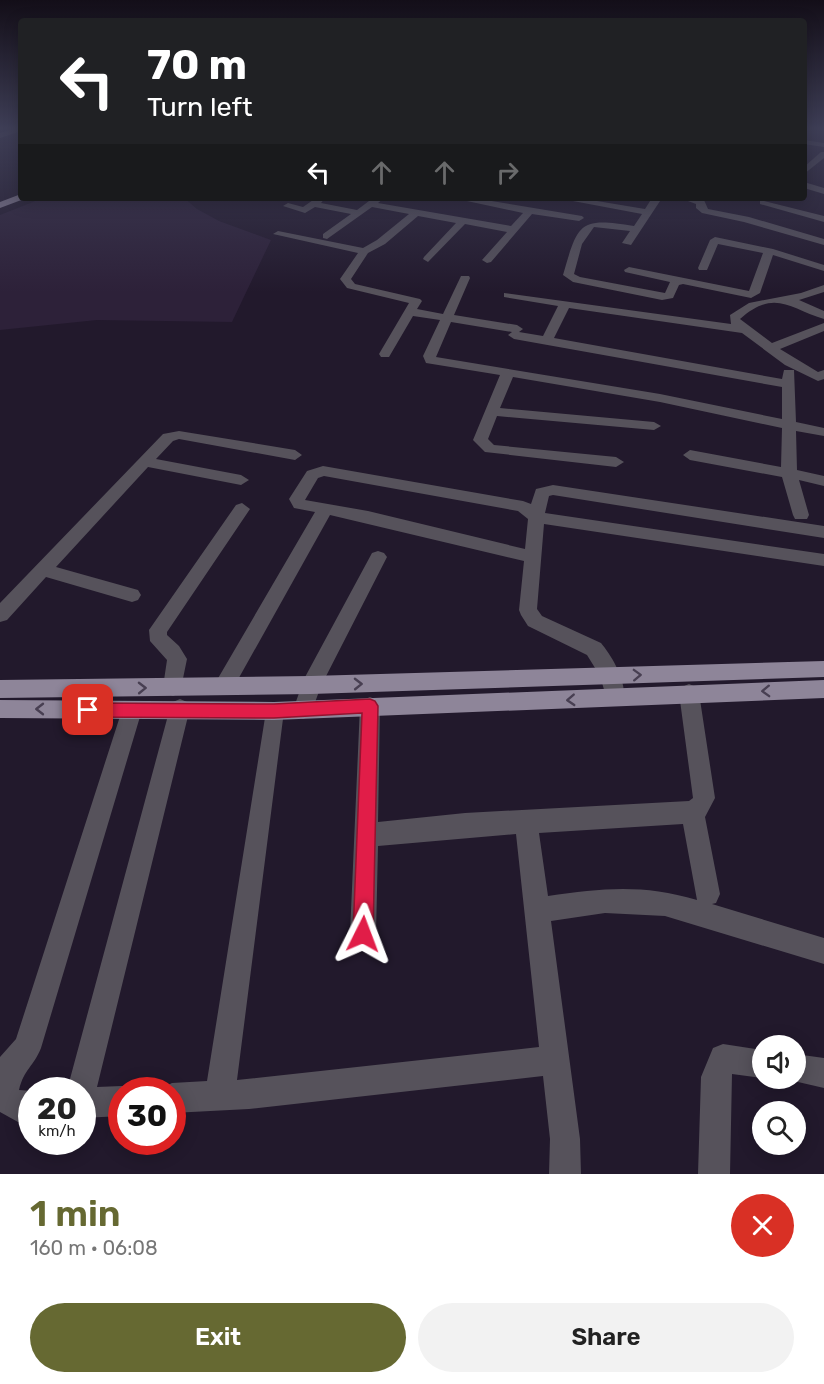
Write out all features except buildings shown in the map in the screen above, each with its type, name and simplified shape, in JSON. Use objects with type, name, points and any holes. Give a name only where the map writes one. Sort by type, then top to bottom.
[{"type":"main road","points":[[0,205],[18,198]]},
{"type":"main road","points":[[0,709],[132,710],[224,686],[311,686],[824,669]]},
{"type":"main road","points":[[0,689],[177,698],[274,711],[824,689]]},
{"type":"street","points":[[807,188],[824,193]]},
{"type":"street","points":[[296,201],[288,206],[358,213]]},
{"type":"street","points":[[295,218],[318,201]]},
{"type":"street","points":[[327,236],[374,201],[416,213],[515,230]]},
{"type":"street","points":[[476,201],[579,218]]},
{"type":"street","points":[[487,260],[515,230],[534,201]]},
{"type":"street","points":[[580,201],[648,212]]},
{"type":"street","points":[[627,243],[655,201]]},
{"type":"street","points":[[697,201],[701,202],[701,208],[705,211],[746,219],[824,243]]},
{"type":"street","points":[[766,201],[824,219]]},
{"type":"street","points":[[385,354],[416,301],[347,283],[345,279],[364,251],[381,242],[416,213]]},
{"type":"street","points":[[428,259],[463,221]]},
{"type":"street","points":[[285,224],[277,232],[364,251]]},
{"type":"street","points":[[636,229],[591,225],[577,244],[568,275],[577,280],[666,297],[675,282],[683,281]]},
{"type":"street","points":[[704,268],[715,240],[768,251],[824,268]]},
{"type":"street","points":[[630,270],[751,295],[754,293],[768,251]]},
{"type":"street","points":[[465,278],[429,356],[431,360],[660,398],[824,432]]},
{"type":"street","points":[[822,377],[790,362],[770,348],[735,322],[735,316],[776,298],[815,293],[824,288]]},
{"type":"street","points":[[508,295],[746,330]]},
{"type":"street","points":[[785,298],[824,315]]},
{"type":"street","points":[[547,341],[565,304]]},
{"type":"street","points":[[411,312],[447,317],[547,341],[789,384]]},
{"type":"street","points":[[770,348],[824,327]]},
{"type":"street","points":[[790,362],[789,473],[801,515]]},
{"type":"street","points":[[508,373],[480,440],[490,449],[616,462]]},
{"type":"street","points":[[492,411],[654,426]]},
{"type":"street","points":[[0,615],[168,437],[179,435],[295,455]]},
{"type":"street","points":[[690,455],[824,481]]},
{"type":"street","points":[[145,462],[241,480]]},
{"type":"street","points":[[534,557],[300,504],[297,501],[312,475],[320,472],[414,489],[519,503],[536,517],[824,560]]},
{"type":"street","points":[[615,698],[610,676],[601,657],[594,649],[535,621],[528,610],[536,517],[542,493],[553,490],[824,532]]},
{"type":"street","points":[[85,1077],[177,698],[177,659],[174,652],[160,641],[157,636],[158,630],[242,509]]},
{"type":"street","points":[[224,686],[326,509]]},
{"type":"street","points":[[303,710],[311,686],[378,556]]},
{"type":"street","points":[[42,570],[132,595]]},
{"type":"street","points":[[368,835],[465,825],[693,812],[700,807],[704,798],[689,693]]},
{"type":"street","points":[[363,934],[368,835],[370,706]]},
{"type":"street","points":[[18,1107],[3,1096],[11,1065],[27,1048],[132,710]]},
{"type":"street","points":[[220,1096],[274,711]]},
{"type":"street","points":[[693,812],[707,894]]},
{"type":"street","points":[[526,822],[567,1162],[565,1174]]},
{"type":"street","points":[[536,910],[605,900],[665,903],[824,951]]},
{"type":"street","points":[[714,1174],[716,1077],[723,1058],[752,1062]]},
{"type":"street","points":[[186,1097],[220,1096],[555,1060]]},
{"type":"street","points":[[806,1071],[824,1074]]},
{"type":"shaded area","points":[[35,201],[188,201],[219,221],[271,240],[232,322],[97,320],[0,330],[0,215]]},
{"type":"route","points":[[88,710],[180,708],[274,711],[370,706],[368,835],[363,934]]}]
